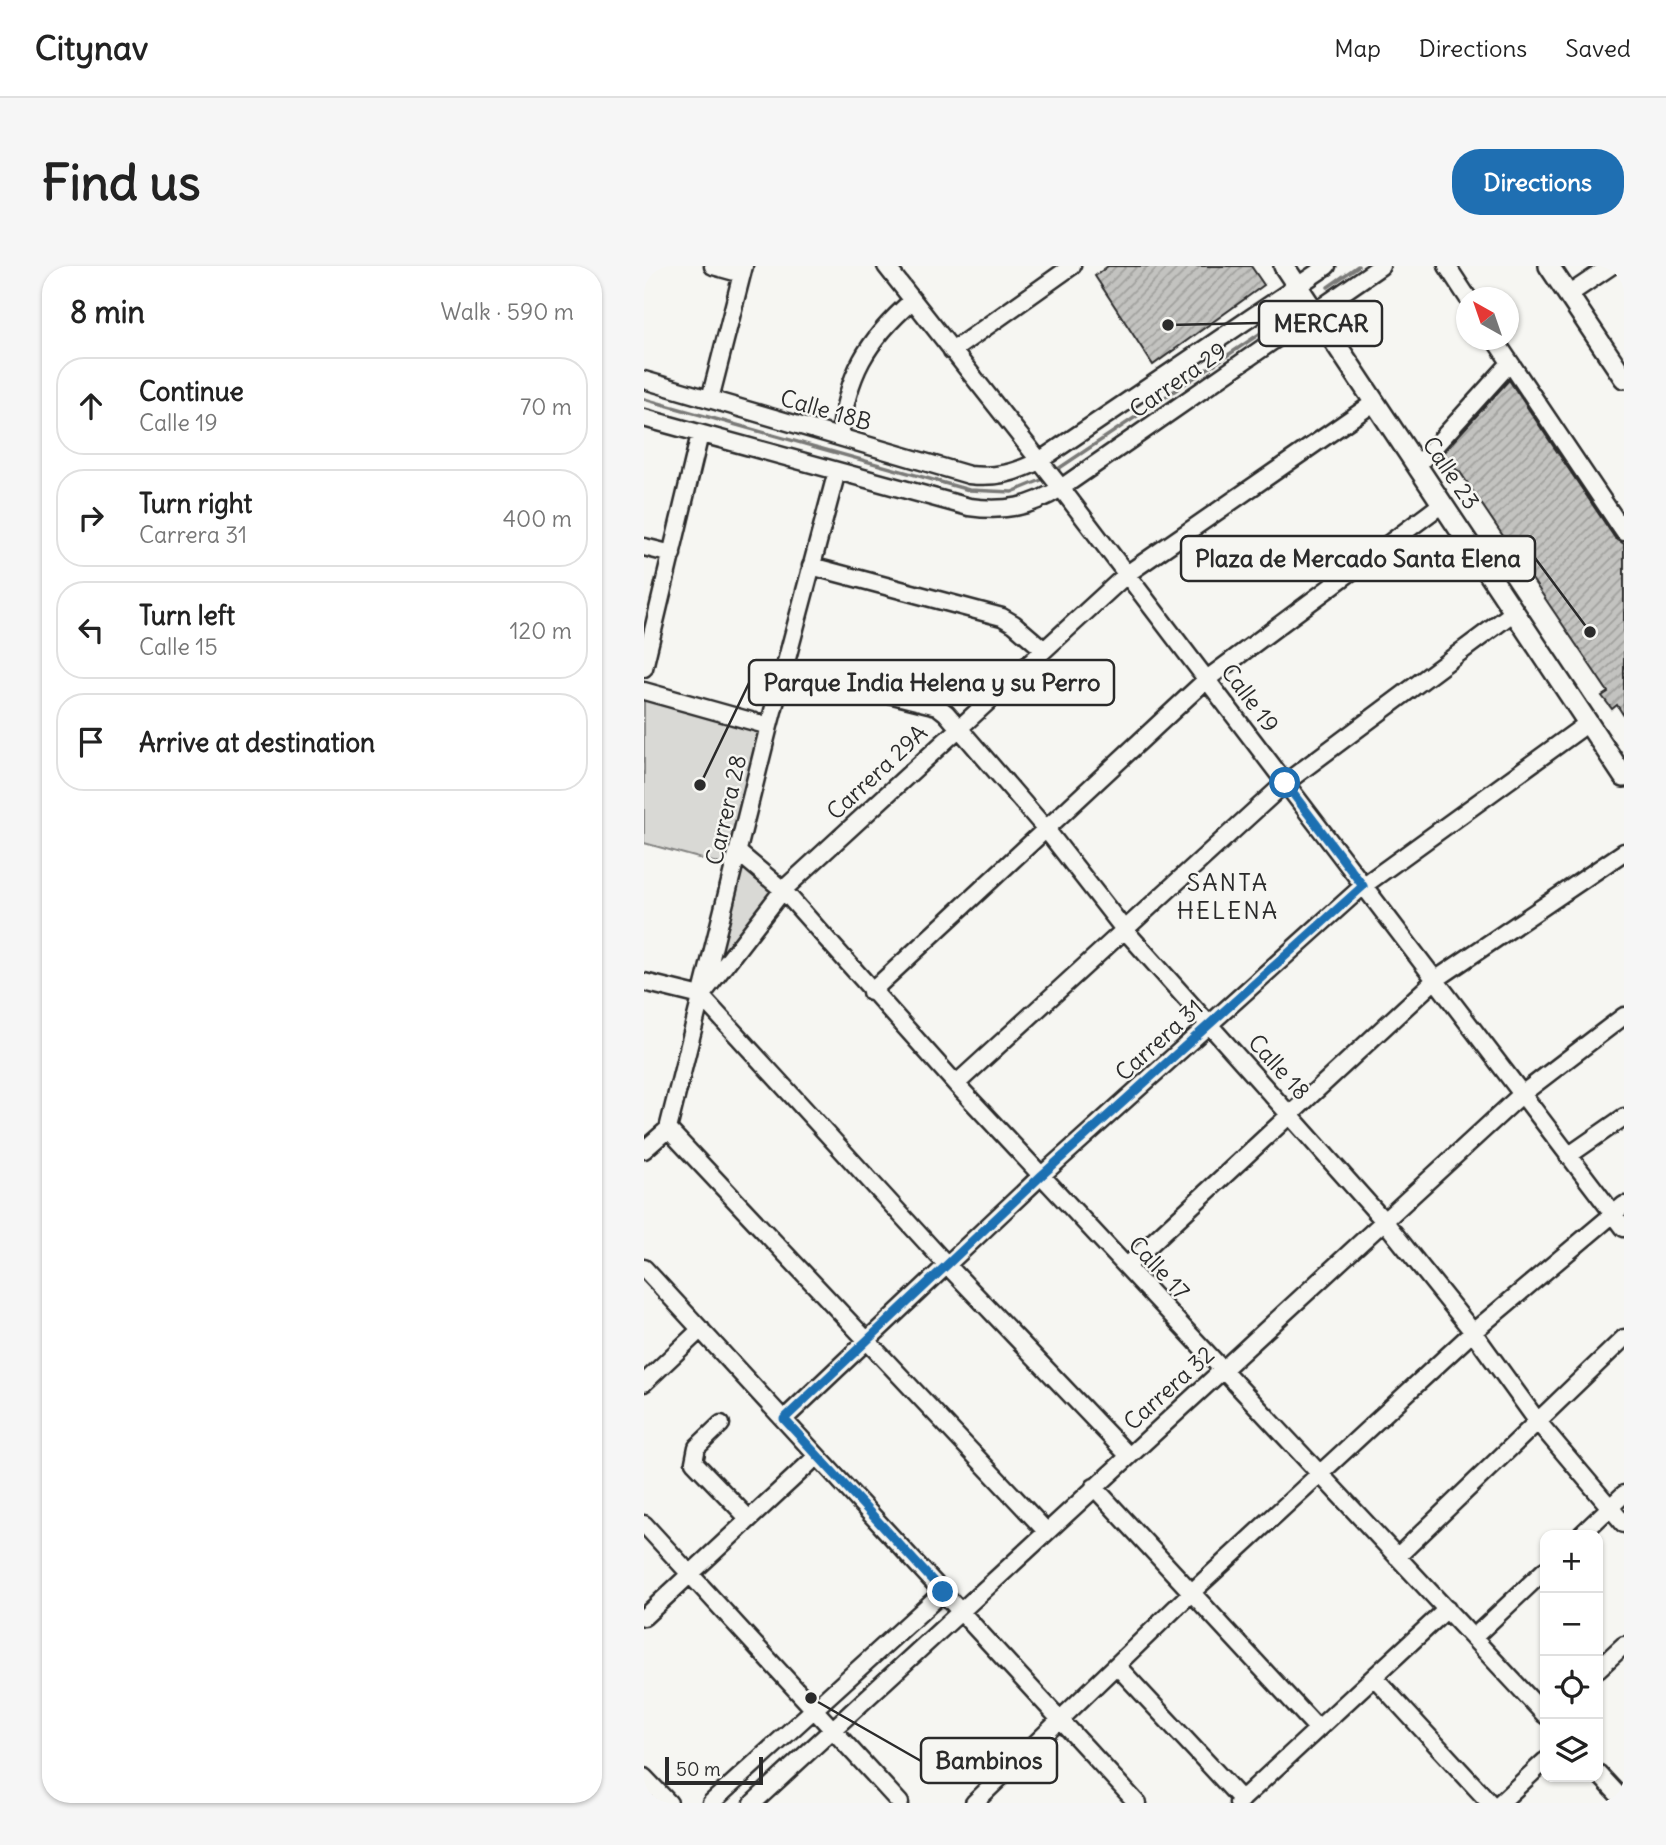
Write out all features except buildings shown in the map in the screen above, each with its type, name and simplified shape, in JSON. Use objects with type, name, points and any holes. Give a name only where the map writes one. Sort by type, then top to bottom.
[{"type":"main road","name":"Calle 23","points":[[1284,266],[1624,776]]},
{"type":"main road","points":[[1549,266],[1624,378]]},
{"type":"street","points":[[710,399],[743,270],[713,266]]},
{"type":"street","name":"Calle 19","points":[[886,266],[1207,679],[1568,1156],[1618,1209],[1624,1228]]},
{"type":"street","points":[[952,351],[1072,266]]},
{"type":"street","name":"Carrera 29","points":[[996,476],[1042,465],[1327,266]]},
{"type":"street","name":"Carrera 29","points":[[837,471],[992,510],[1032,504],[1381,266]]},
{"type":"street","points":[[1447,266],[1461,287]]},
{"type":"street","points":[[1568,295],[1611,266]]},
{"type":"street","points":[[840,437],[843,406],[852,376],[867,347],[887,322],[913,300]]},
{"type":"street","points":[[1502,350],[1624,532]]},
{"type":"street","points":[[1418,466],[1510,363]]},
{"type":"street","name":"Calle 18B","points":[[644,380],[969,475],[996,476]]},
{"type":"street","name":"Carrera 29A","points":[[668,1129],[701,996],[783,890],[1126,574],[1375,402]]},
{"type":"street","points":[[644,418],[837,471]]},
{"type":"street","points":[[644,668],[700,433]]},
{"type":"street","name":"Carrera 28","points":[[701,996],[837,471]]},
{"type":"street","points":[[871,992],[1207,679],[1443,504]]},
{"type":"street","points":[[644,547],[673,554]]},
{"type":"street","points":[[811,566],[1002,617],[1043,649]]},
{"type":"street","points":[[956,1084],[1123,928],[1285,783],[1514,612]]},
{"type":"street","name":"Calle 18","points":[[784,668],[937,706],[1045,828],[1123,928],[1385,1222],[1473,1332],[1538,1422],[1624,1524]]},
{"type":"street","points":[[644,691],[769,726]]},
{"type":"street","name":"Carrera 31","points":[[784,1419],[1042,1175],[1363,886],[1588,723]]},
{"type":"street","points":[[1127,1266],[1435,980],[1624,852]]},
{"type":"street","name":"Calle 17","points":[[739,853],[783,890],[871,992],[1540,1710]]},
{"type":"street","points":[[644,982],[701,996],[947,1265],[1128,1455]]},
{"type":"street","name":"Carrera 32","points":[[753,1803],[1522,1094],[1624,1016]]},
{"type":"street","points":[[1568,1156],[1624,1118]]},
{"type":"street","points":[[644,1150],[668,1129],[1046,1531]]},
{"type":"street","points":[[974,1803],[1192,1592],[1473,1332],[1618,1209]]},
{"type":"street","points":[[644,1268],[1136,1803]]},
{"type":"street","points":[[644,1383],[701,1329]]},
{"type":"street","points":[[1397,1557],[1624,1338]]},
{"type":"street","points":[[721,1424],[697,1447],[694,1462],[750,1519]]},
{"type":"street","points":[[644,1617],[817,1456]]},
{"type":"street","points":[[1094,1487],[1318,1729]]},
{"type":"street","points":[[1586,1530],[1624,1494]]},
{"type":"street","points":[[644,1524],[692,1573],[900,1803]]},
{"type":"street","points":[[1474,1638],[1540,1575]]},
{"type":"street","points":[[711,1803],[943,1592]]},
{"type":"street","points":[[1117,1666],[1240,1801],[1447,1609]]},
{"type":"street","points":[[1603,1664],[1624,1645]]},
{"type":"street","points":[[1374,1677],[1490,1803]]},
{"type":"street","points":[[1500,1803],[1540,1766]]},
{"type":"street","points":[[644,1777],[669,1803]]},
{"type":"street","points":[[1603,1779],[1619,1797]]},
{"type":"shaded area","points":[[644,691],[769,726],[739,853],[783,890],[701,996],[735,868],[644,843]]},
{"type":"waterway","points":[[1328,287],[1358,266]]},
{"type":"waterway","points":[[1055,471],[1289,314]]},
{"type":"waterway","points":[[644,399],[969,490],[1012,492],[1046,478]]},
{"type":"place","name":"MERCAR","points":[[1168,325]]},
{"type":"place","name":"Plaza de Mercado Santa Elena","points":[[1590,632]]},
{"type":"place","name":"Parque India Helena y su Perro","points":[[700,785]]},
{"type":"place","name":"Bambinos","points":[[811,1698]]},
{"type":"district","name":"SANTA HELENA","points":[[1228,897]]},
{"type":"route","points":[[943,1592],[784,1419],[1042,1175],[1363,886],[1285,783]]}]
